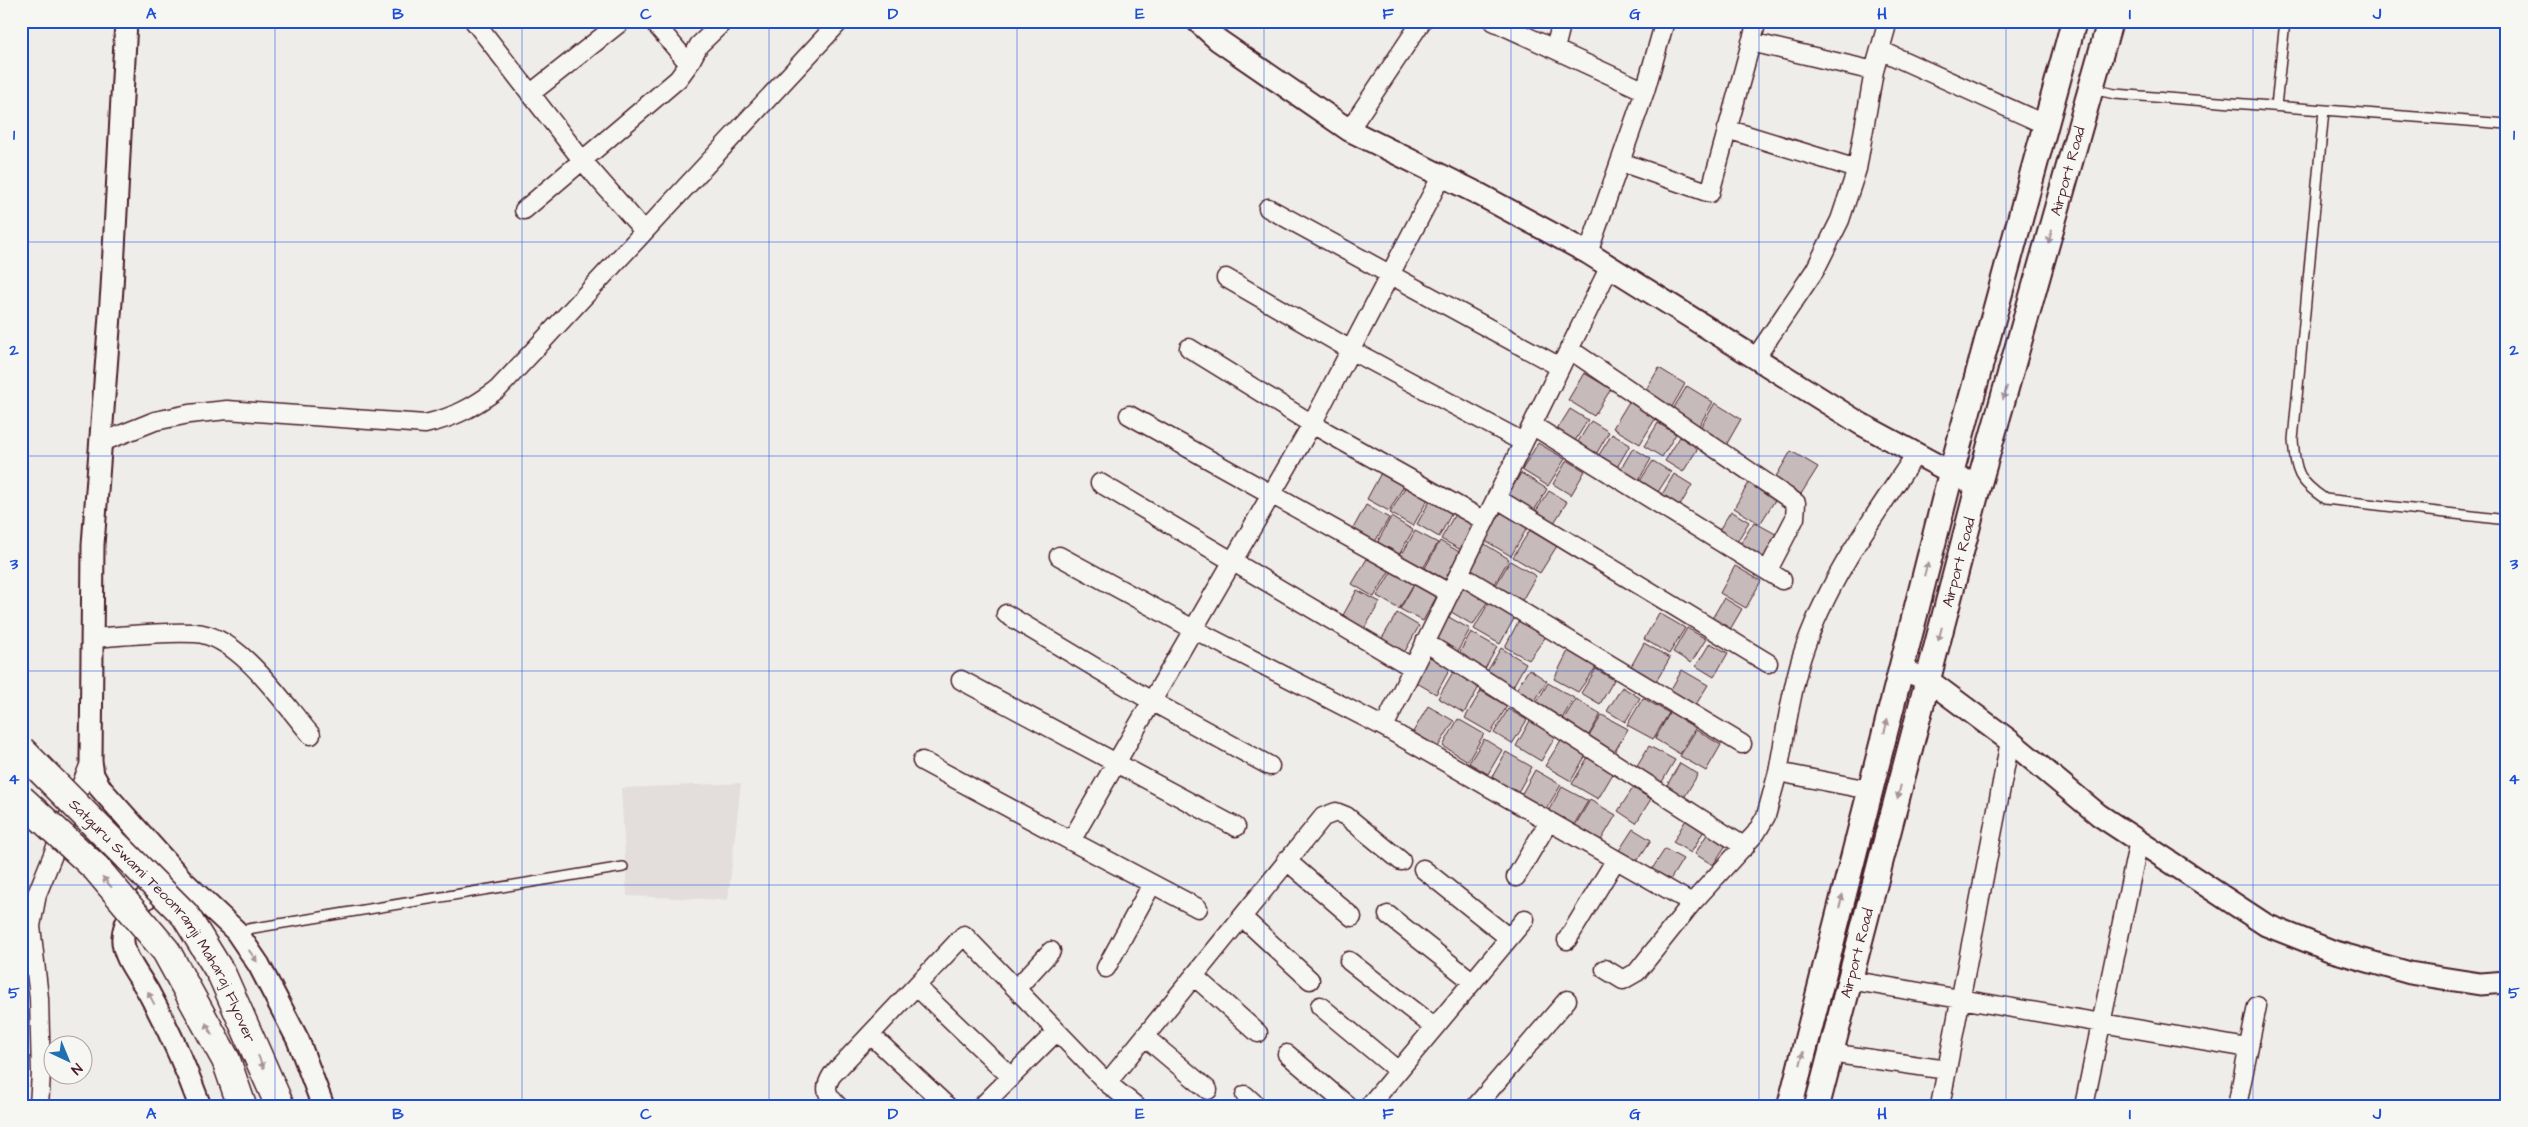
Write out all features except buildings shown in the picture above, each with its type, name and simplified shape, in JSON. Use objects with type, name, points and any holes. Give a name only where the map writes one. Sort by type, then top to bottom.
[{"type":"main road","points":[[1790,1106],[1869,790],[2074,21]]},
{"type":"main road","name":"Airport Road","points":[[1817,1106],[1978,487],[2110,21]]},
{"type":"main road","name":"Satguru Swami Teoonramji Maharaj Flyover","points":[[21,750],[185,915],[222,975],[280,1106]]},
{"type":"main road","name":"Satguru Swami Teoonramji Maharaj Flyover","points":[[21,799],[96,868],[166,951],[226,1060],[242,1106]]},
{"type":"street","points":[[126,21],[112,288],[93,546],[91,761],[93,774],[101,789],[184,882],[236,931],[259,965],[298,1040],[323,1106]]},
{"type":"street","points":[[474,21],[582,160],[644,231]]},
{"type":"street","points":[[530,94],[622,21]]},
{"type":"street","points":[[653,21],[689,64]]},
{"type":"street","points":[[524,210],[678,79],[699,45],[724,21]]},
{"type":"street","points":[[100,443],[155,421],[189,414],[227,410],[425,424],[450,419],[472,408],[498,389],[840,21]]},
{"type":"street","points":[[1349,130],[1422,21]]},
{"type":"street","points":[[1493,21],[1645,91]]},
{"type":"street","points":[[1554,50],[1562,21]]},
{"type":"street","points":[[1588,253],[1645,91],[1665,21]]},
{"type":"street","points":[[1621,162],[1710,193],[1757,21]]},
{"type":"street","points":[[1756,357],[1815,270],[1840,220],[1857,169],[1874,71],[1888,21]]},
{"type":"street","points":[[1208,25],[1349,130],[1442,175],[1588,253],[1860,424],[1978,487]]},
{"type":"street","points":[[1751,42],[1874,71]]},
{"type":"street","points":[[1880,50],[2046,124]]},
{"type":"street","points":[[1727,129],[1857,169]]},
{"type":"street","points":[[1071,841],[1272,496],[1312,424],[1442,175]]},
{"type":"street","points":[[1268,208],[1391,273],[1560,367]]},
{"type":"street","points":[[1384,727],[1610,266]]},
{"type":"street","points":[[1226,278],[1351,350],[1523,442]]},
{"type":"street","points":[[1190,348],[1312,424],[1485,522]]},
{"type":"street","points":[[1532,425],[1775,575],[1795,518],[1796,503],[1569,349]]},
{"type":"street","points":[[1129,415],[1449,593]]},
{"type":"street","points":[[1605,969],[1623,980],[1632,976],[1692,903],[1756,834],[1766,816],[1778,772],[1801,657],[1824,602],[1861,535],[1916,454]]},
{"type":"street","points":[[1100,483],[1413,668]]},
{"type":"street","points":[[1496,498],[1768,663]]},
{"type":"street","points":[[1059,556],[1195,630],[1384,727],[1615,861],[1692,903]]},
{"type":"street","points":[[1459,574],[1742,744]]},
{"type":"street","points":[[1006,614],[1153,702],[1270,766]]},
{"type":"street","points":[[92,638],[197,633],[218,639],[250,664],[311,735]]},
{"type":"street","points":[[1425,642],[1745,847]]},
{"type":"street","points":[[1901,669],[1928,680],[2010,741],[2100,815],[2266,925],[2332,951],[2410,973],[2480,984],[2507,982]]},
{"type":"street","points":[[961,680],[1236,827]]},
{"type":"street","points":[[1940,1106],[2010,741]]},
{"type":"street","points":[[39,1106],[41,1073],[39,998],[32,926],[37,894],[91,761]]},
{"type":"street","points":[[922,761],[1198,908]]},
{"type":"street","points":[[1778,772],[1869,790]]},
{"type":"street","points":[[1107,1083],[1195,977],[1286,860],[1323,817],[1336,812],[1356,822],[1401,861]]},
{"type":"street","points":[[1516,877],[1549,821]]},
{"type":"street","points":[[2084,1106],[2138,840]]},
{"type":"street","points":[[1286,860],[1352,917]]},
{"type":"street","points":[[1567,940],[1615,861]]},
{"type":"street","points":[[1423,869],[1509,938]]},
{"type":"street","points":[[184,882],[162,887],[144,900],[130,916],[122,938],[131,966],[149,992],[200,1106]]},
{"type":"street","points":[[1106,968],[1152,884]]},
{"type":"street","points":[[1388,914],[1473,982]]},
{"type":"street","points":[[1242,917],[1310,980]]},
{"type":"street","points":[[1369,1106],[1397,1070],[1525,919]]},
{"type":"street","points":[[838,1106],[827,1093],[827,1082],[964,935],[1107,1083],[1136,1106]]},
{"type":"street","points":[[1016,989],[1051,951]]},
{"type":"street","points":[[1349,961],[1434,1027]]},
{"type":"street","points":[[1195,977],[1258,1033]]},
{"type":"street","points":[[1849,980],[2248,1048]]},
{"type":"street","points":[[916,986],[1010,1076]]},
{"type":"street","points":[[1476,1106],[1567,1000]]},
{"type":"street","points":[[1320,1006],[1397,1070]]},
{"type":"street","points":[[2237,1106],[2257,1006]]},
{"type":"street","points":[[982,1106],[1057,1031]]},
{"type":"street","points":[[871,1035],[947,1106]]},
{"type":"street","points":[[1145,1037],[1208,1090]]},
{"type":"street","points":[[1830,1053],[1947,1070]]},
{"type":"street","points":[[1287,1054],[1348,1106]]},
{"type":"lane","points":[[2276,106],[2285,21]]},
{"type":"lane","points":[[2092,89],[2115,94],[2507,124]]},
{"type":"lane","points":[[2324,110],[2293,440],[2295,466],[2301,480],[2325,499],[2507,520]]},
{"type":"lane","points":[[236,931],[623,867]]},
{"type":"shaded area","points":[[741,783],[728,900],[627,896],[621,788]]}]
